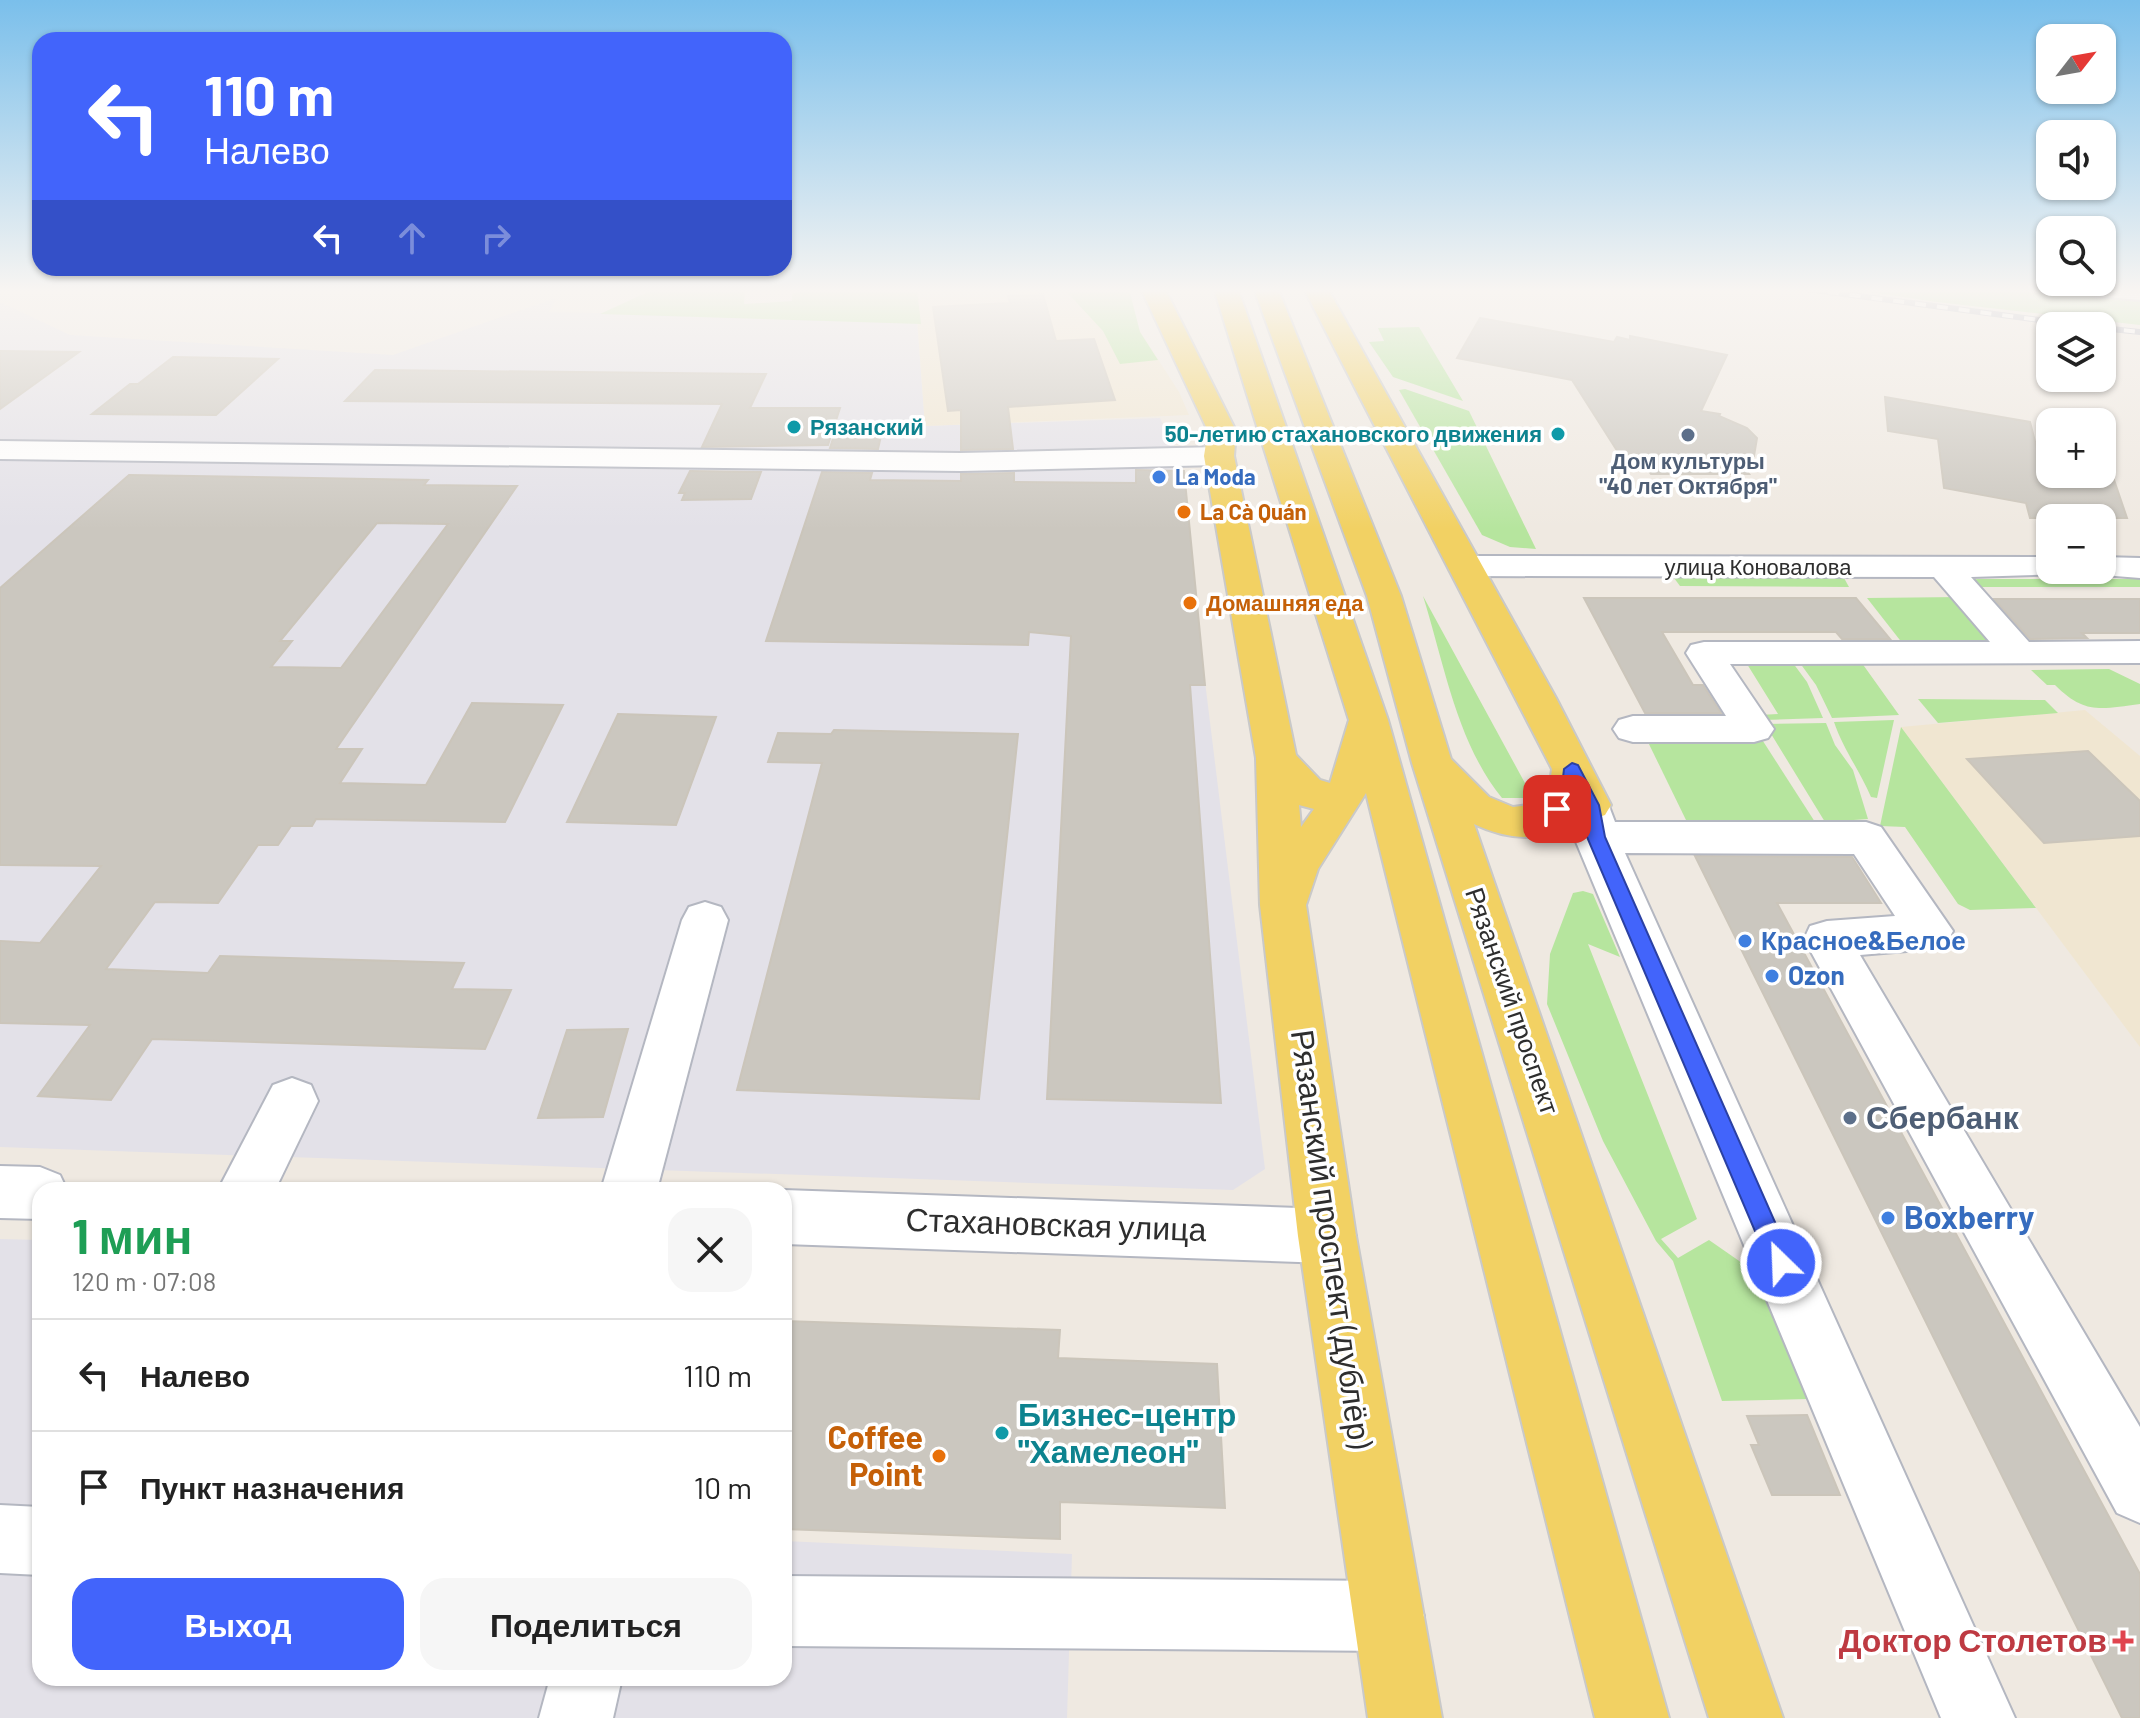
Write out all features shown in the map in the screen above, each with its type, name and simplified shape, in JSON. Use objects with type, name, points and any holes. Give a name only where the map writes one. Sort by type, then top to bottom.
[{"type":"main road","name":"Рязанский проспект (дублёр)","points":[[1188,369],[1220,444],[1276,758],[1283,905],[1327,1236],[1405,1718]]},
{"type":"main road","points":[[1252,369],[1368,720],[1632,1718]]},
{"type":"main road","name":"Рязанский проспект","points":[[1297,369],[1384,596],[1432,763],[1548,1108],[1746,1718]]},
{"type":"main road","points":[[1359,369],[1466,566],[1586,804]]},
{"type":"main road","points":[[1283,905],[1293,868],[1331,819],[1345,794],[1356,770],[1368,720]]},
{"type":"main road","points":[[1276,758],[1294,782],[1311,796],[1329,800],[1345,794]]},
{"type":"main road","points":[[1432,763],[1474,807],[1509,823],[1549,818],[1569,797],[1586,804]]},
{"type":"street","points":[[961,434],[1220,444]]},
{"type":"street","points":[[0,450],[960,462],[1220,444]]},
{"type":"street","name":"улица Коновалова","points":[[1466,566],[2036,567]]},
{"type":"street","points":[[2116,567],[2140,568]]},
{"type":"street","points":[[1945,569],[2019,653]]},
{"type":"street","points":[[1633,729],[1754,729],[1704,653],[2140,652]]},
{"type":"street","points":[[1586,804],[1866,838],[1930,931],[1827,939],[2140,1490]]},
{"type":"street","points":[[1586,804],[1978,1718]]},
{"type":"street","points":[[631,1182],[705,920]]},
{"type":"street","points":[[250,1182],[292,1101]]},
{"type":"street","name":"Стахановская улица","points":[[792,1217],[1327,1236]]},
{"type":"street","points":[[0,1539],[32,1541]]},
{"type":"street","points":[[792,1611],[1389,1616]]},
{"type":"street","points":[[576,1718],[584,1686]]},
{"type":"shaded area","points":[[0,369],[921,369],[925,426],[1160,418],[1177,454],[1265,1169],[1233,1190],[0,1147]]},
{"type":"shaded area","points":[[921,369],[1164,369],[1189,415],[925,426]]},
{"type":"shaded area","points":[[2085,710],[2140,756],[2140,1047],[1901,727]]},
{"type":"shaded area","points":[[0,1239],[32,1240],[32,1686],[792,1686],[792,1541],[1072,1554],[1067,1718],[0,1718]]},
{"type":"green space","points":[[1388,369],[1444,369],[1463,401],[1393,377]]},
{"type":"green space","points":[[1405,389],[1469,411],[1536,549],[1510,547],[1482,535],[1399,390]]},
{"type":"green space","points":[[1674,578],[1844,578],[1849,587],[1680,586]]},
{"type":"green space","points":[[2036,579],[2036,584],[2116,584],[2116,579],[2140,579],[2140,587],[1965,587],[1969,580]]},
{"type":"green space","points":[[1423,596],[1526,785],[1525,798],[1502,798],[1474,753],[1454,702]]},
{"type":"green space","points":[[1960,597],[1989,635],[1987,640],[1903,644],[1867,598]]},
{"type":"green space","points":[[1790,659],[1807,682],[1823,718],[1763,720],[1759,715],[1778,714],[1747,664],[1728,663]]},
{"type":"green space","points":[[1797,659],[1859,659],[1899,715],[1832,718],[1816,685]]},
{"type":"green space","points":[[2109,669],[2140,684],[2140,704],[2104,708],[2085,706],[2055,685],[2047,685],[2031,670]]},
{"type":"green space","points":[[1918,699],[2045,700],[2058,713],[1938,723]]},
{"type":"green space","points":[[1894,720],[1877,798],[1871,797],[1834,722]]},
{"type":"green space","points":[[1826,723],[1835,745],[1853,770],[1868,819],[1825,822],[1765,724]]},
{"type":"green space","points":[[1901,727],[2036,908],[1970,910],[1958,904],[1905,827],[1880,826]]},
{"type":"green space","points":[[1646,738],[1761,738],[1815,822],[1686,820]]},
{"type":"green space","points":[[1583,891],[1593,894],[1620,957],[1588,944],[1697,1219],[1661,1239],[1678,1258],[1709,1240],[1755,1272],[1808,1399],[1722,1401],[1673,1261],[1656,1241],[1603,1141],[1547,1004],[1550,954],[1573,893]]},
{"type":"building","points":[[0,369],[55,369],[0,409]]},
{"type":"building","points":[[157,369],[267,369],[216,415],[92,414],[130,384],[138,384]]},
{"type":"building","points":[[942,369],[1104,369],[1115,400],[1008,407],[1013,449],[961,450],[961,410],[948,411]]},
{"type":"building","points":[[1515,369],[1720,369],[1701,411],[1720,414],[1747,428],[1757,438],[1754,456],[1737,460],[1749,474],[1651,474],[1641,460],[1623,460],[1572,380]]},
{"type":"building","points":[[375,370],[766,374],[750,408],[840,408],[828,445],[702,447],[722,404],[345,401]]},
{"type":"building","points":[[1885,397],[2030,422],[2036,445],[2036,488],[2116,486],[2127,518],[2116,518],[2116,504],[2036,504],[2036,518],[2030,518],[2026,503],[1944,488],[1938,439],[1888,431]]},
{"type":"building","points":[[837,426],[883,427],[878,449],[830,448]]},
{"type":"building","points":[[1136,470],[1184,471],[1205,685],[1190,685],[1221,1103],[1047,1099],[1071,636],[1029,632],[1028,645],[766,641],[822,472],[872,473],[870,480],[961,481],[961,474],[1014,473],[1014,482],[1136,483]]},
{"type":"building","points":[[690,471],[761,472],[751,499],[682,500],[685,493],[679,493]]},
{"type":"building","points":[[129,475],[428,480],[424,485],[517,486],[336,749],[362,749],[340,783],[426,785],[472,703],[563,705],[505,822],[316,819],[312,826],[291,826],[278,845],[258,845],[218,903],[155,902],[106,969],[208,973],[220,956],[464,963],[452,989],[511,990],[485,1049],[152,1039],[111,1100],[38,1096],[90,1025],[0,1023],[0,941],[40,943],[101,866],[0,865],[0,588]],"holes":[[[377,523],[448,524],[341,668],[271,667],[292,641],[280,641]]]},
{"type":"building","points":[[1584,598],[1856,598],[1890,639],[1842,639],[1836,632],[1662,632],[1693,685],[1703,685],[1721,713],[1645,713]]},
{"type":"building","points":[[1994,599],[2140,599],[2140,633],[2082,633],[2087,638],[2030,639]]},
{"type":"building","points":[[618,714],[716,717],[676,825],[567,822]]},
{"type":"building","points":[[834,730],[1018,734],[979,1099],[737,1090],[822,763],[768,762],[778,733],[831,734]]},
{"type":"building","points":[[2088,751],[2140,801],[2140,836],[2044,843],[1967,759]]},
{"type":"building","points":[[1695,856],[1852,857],[1881,903],[1777,903],[2140,1574],[2140,1718],[2122,1718]]},
{"type":"building","points":[[628,1029],[603,1117],[538,1118],[567,1030]]},
{"type":"building","name":"Бизнес-центр \"Хамелеон\"","points":[[792,1321],[1060,1330],[1058,1358],[1217,1364],[1225,1508],[1060,1502],[1060,1539],[792,1529]]},
{"type":"building","points":[[1807,1415],[1840,1495],[1772,1495],[1751,1445],[1759,1445],[1747,1416]]},
{"type":"place","name":"Рязанский","points":[[794,427]]},
{"type":"place","name":"50-летию стахановского движения","points":[[1558,434]]},
{"type":"place","name":"Дом культуры \"40 лет Октября\"","points":[[1688,435]]},
{"type":"place","name":"La Moda","points":[[1159,477]]},
{"type":"place","name":"La Cà Quán","points":[[1184,512]]},
{"type":"place","name":"Домашняя еда","points":[[1190,603]]},
{"type":"place","name":"Красное&Белое","points":[[1745,941]]},
{"type":"place","name":"Ozon","points":[[1772,976]]},
{"type":"place","name":"Сбербанк","points":[[1850,1118]]},
{"type":"place","name":"Boxberry","points":[[1888,1218]]},
{"type":"place","name":"Бизнес-центр \"Хамелеон\"","points":[[1002,1433]]},
{"type":"place","name":"Coffee Point","points":[[939,1456]]},
{"type":"place","name":"Доктор Столетов","points":[[2123,1641]]},
{"type":"route","points":[[1557,809],[1569,797],[1572,769],[1590,805],[1596,837],[1781,1263]]}]
